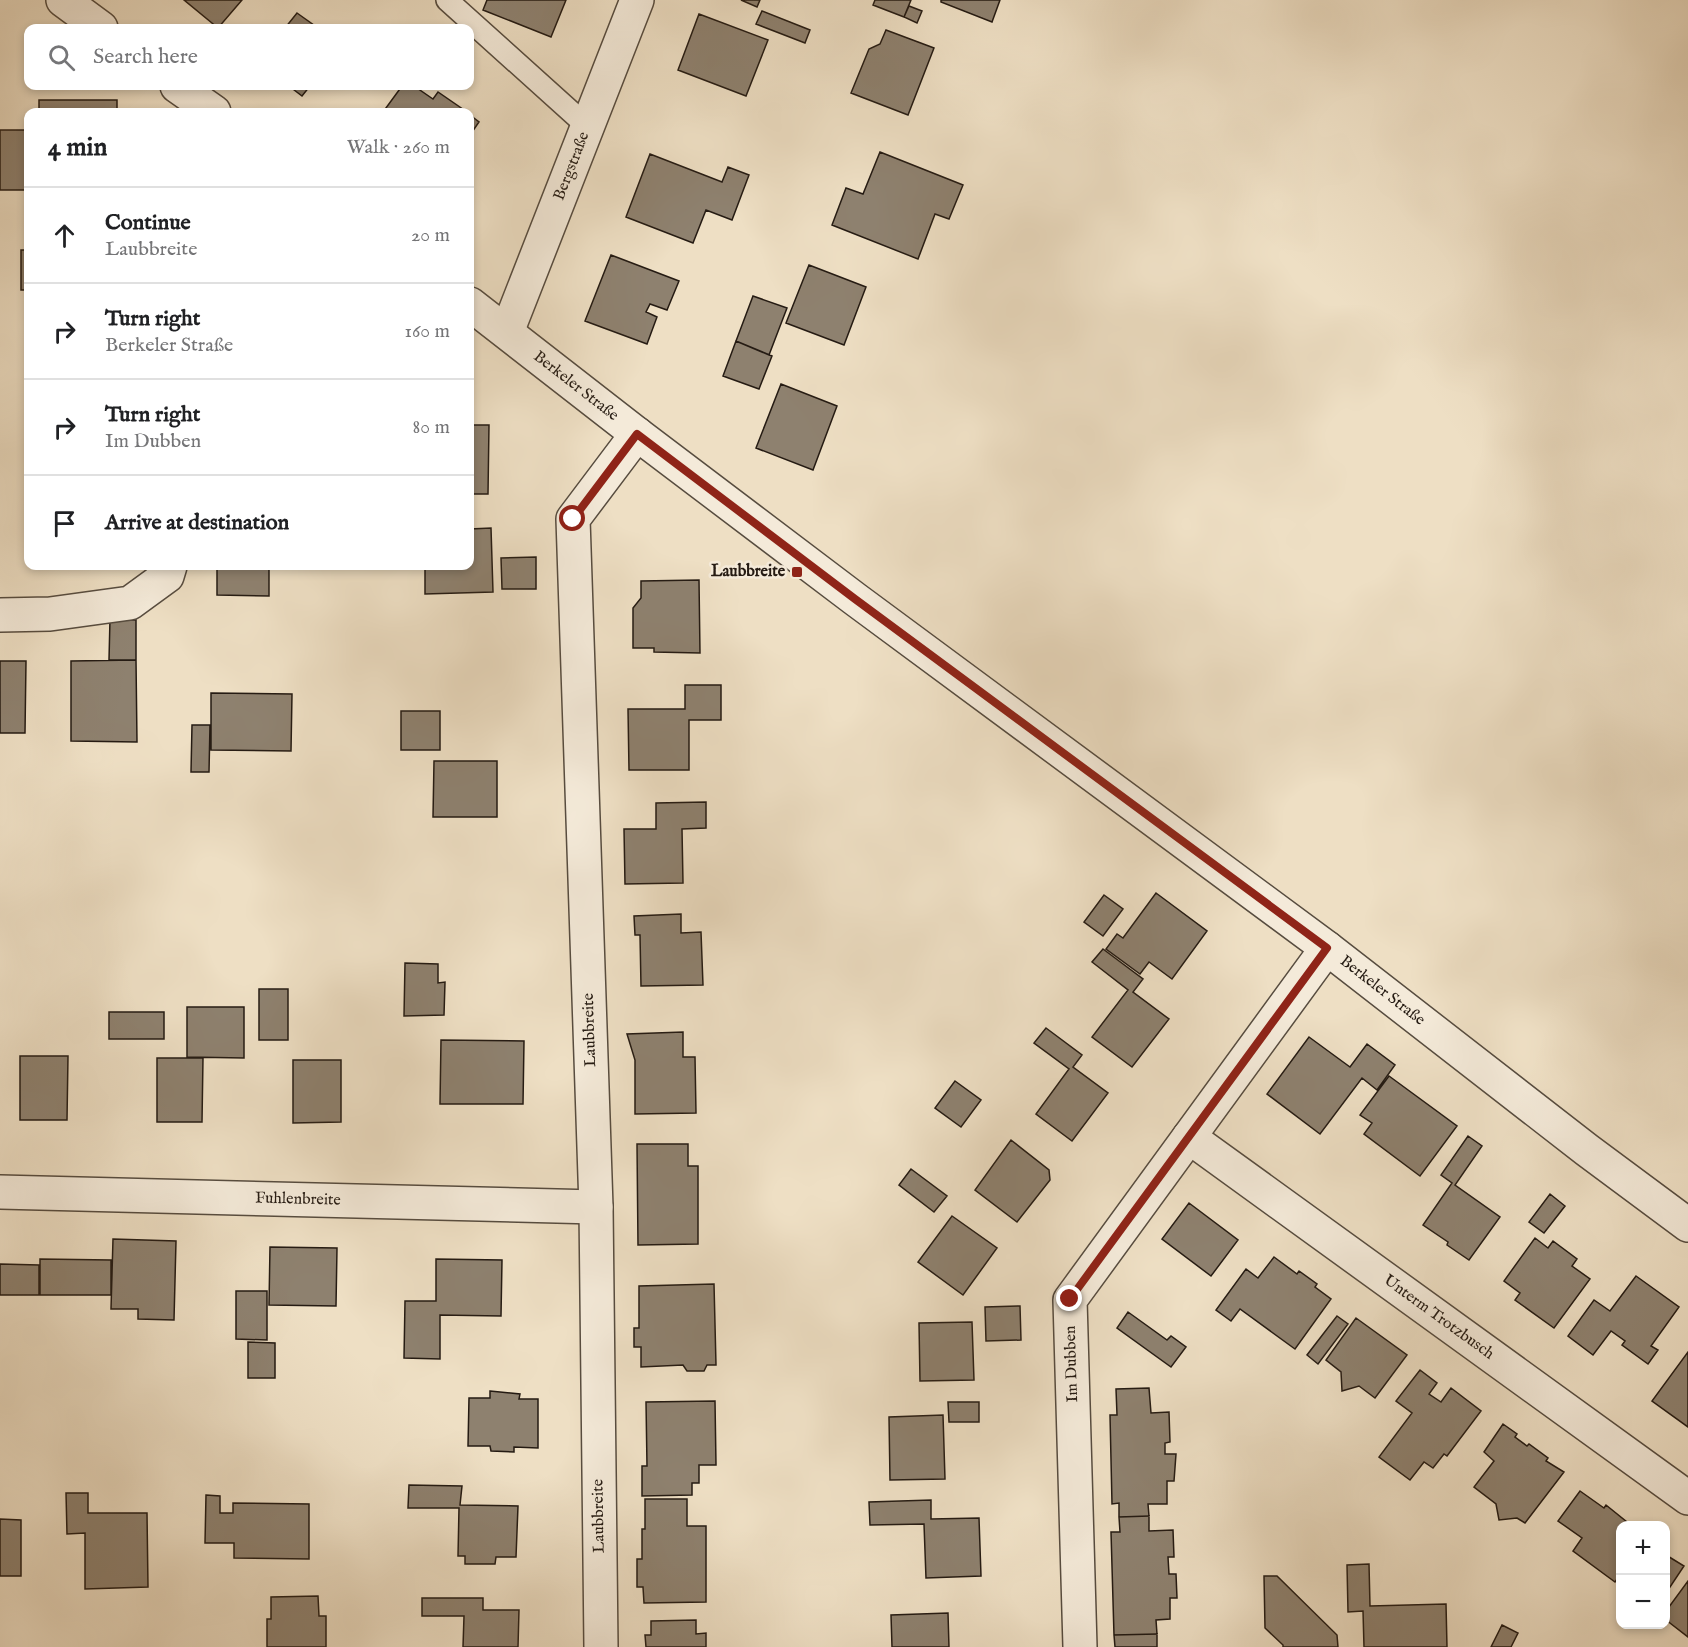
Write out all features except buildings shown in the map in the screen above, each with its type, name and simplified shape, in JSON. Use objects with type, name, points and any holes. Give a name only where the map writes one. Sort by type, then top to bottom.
[{"type":"street","points":[[63,0],[96,24]]},
{"type":"street","name":"Bergstraße","points":[[507,332],[637,0]]},
{"type":"street","points":[[177,90],[177,108]]},
{"type":"street","points":[[183,90],[207,108]]},
{"type":"street","name":"Berkeler Straße","points":[[474,307],[855,599],[1327,948],[1587,1150],[1688,1225]]},
{"type":"street","name":"Laubbreite","points":[[600,1647],[596,1207],[573,519],[637,434]]},
{"type":"street","points":[[0,615],[50,614],[130,603],[167,576],[169,570]]},
{"type":"street","name":"Im Dubben","points":[[1080,1647],[1070,1299],[1327,948]]},
{"type":"street","name":"Unterm Trotzbusch","points":[[1189,1137],[1688,1498]]},
{"type":"street","name":"Fuhlenbreite","points":[[0,1192],[596,1207]]},
{"type":"lane","points":[[447,0],[474,24]]},
{"type":"lane","points":[[474,24],[588,127]]},
{"type":"place","name":"Laubbreite","points":[[797,572]]},
{"type":"route","points":[[573,519],[637,434],[855,599],[1327,948],[1070,1299]]}]
